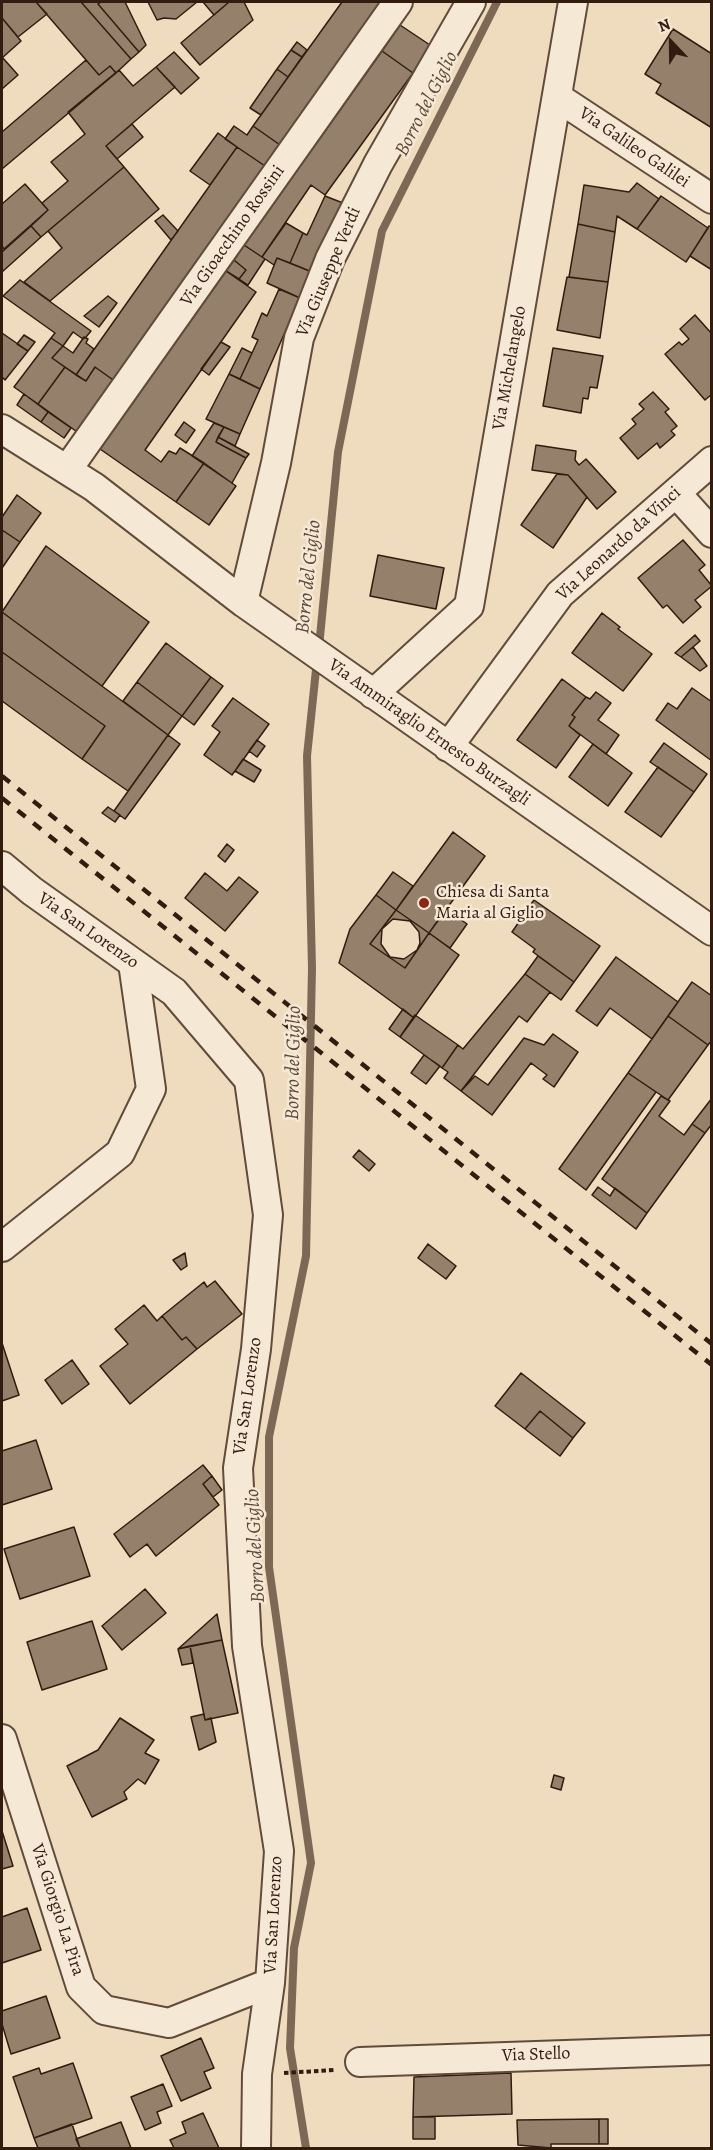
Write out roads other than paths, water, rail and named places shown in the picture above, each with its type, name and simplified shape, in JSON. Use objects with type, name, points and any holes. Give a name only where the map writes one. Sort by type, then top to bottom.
[{"type":"street","name":"Via Gioacchino Rossini","points":[[67,470],[398,2]]},
{"type":"street","name":"Via Giuseppe Verdi","points":[[243,602],[276,463],[299,338],[330,259],[378,164],[471,2]]},
{"type":"street","name":"Via Michelangelo","points":[[366,688],[469,606],[573,2]]},
{"type":"street","name":"Via Galileo Galilei","points":[[557,96],[711,199]]},
{"type":"street","name":"Via Ammiraglio Ernesto Burzagli","points":[[2,429],[94,487],[243,602],[711,931]]},
{"type":"street","name":"Via Leonardo da Vinci","points":[[447,747],[560,594],[711,461]]},
{"type":"street","points":[[676,493],[711,533]]},
{"type":"street","name":"Via San Lorenzo","points":[[2,866],[32,891],[174,992],[249,1080],[268,1215],[256,1349],[237,1468],[247,1646],[279,1851],[270,1983],[258,2074],[256,2148]]},
{"type":"street","points":[[2,1247],[120,1153],[151,1089],[133,963]]},
{"type":"street","name":"Via Giorgio La Pira","points":[[2,1739],[81,1987],[104,2010],[170,2023],[270,1983]]},
{"type":"street","name":"Via Stello","points":[[360,2062],[711,2050]]},
{"type":"waterway","name":"Borro del Giglio","points":[[319,647],[338,452],[382,231],[497,2]]},
{"type":"waterway","name":"Borro del Giglio","points":[[306,2148],[290,2048],[294,1948],[311,1863],[269,1567],[269,1437],[306,1256],[312,968],[307,756],[317,660]]},
{"type":"railway","points":[[2,776],[712,1344]]},
{"type":"railway","points":[[2,798],[712,1365]]},
{"type":"place","name":"Chiesa di Santa Maria al Giglio","points":[[424,903]]}]
